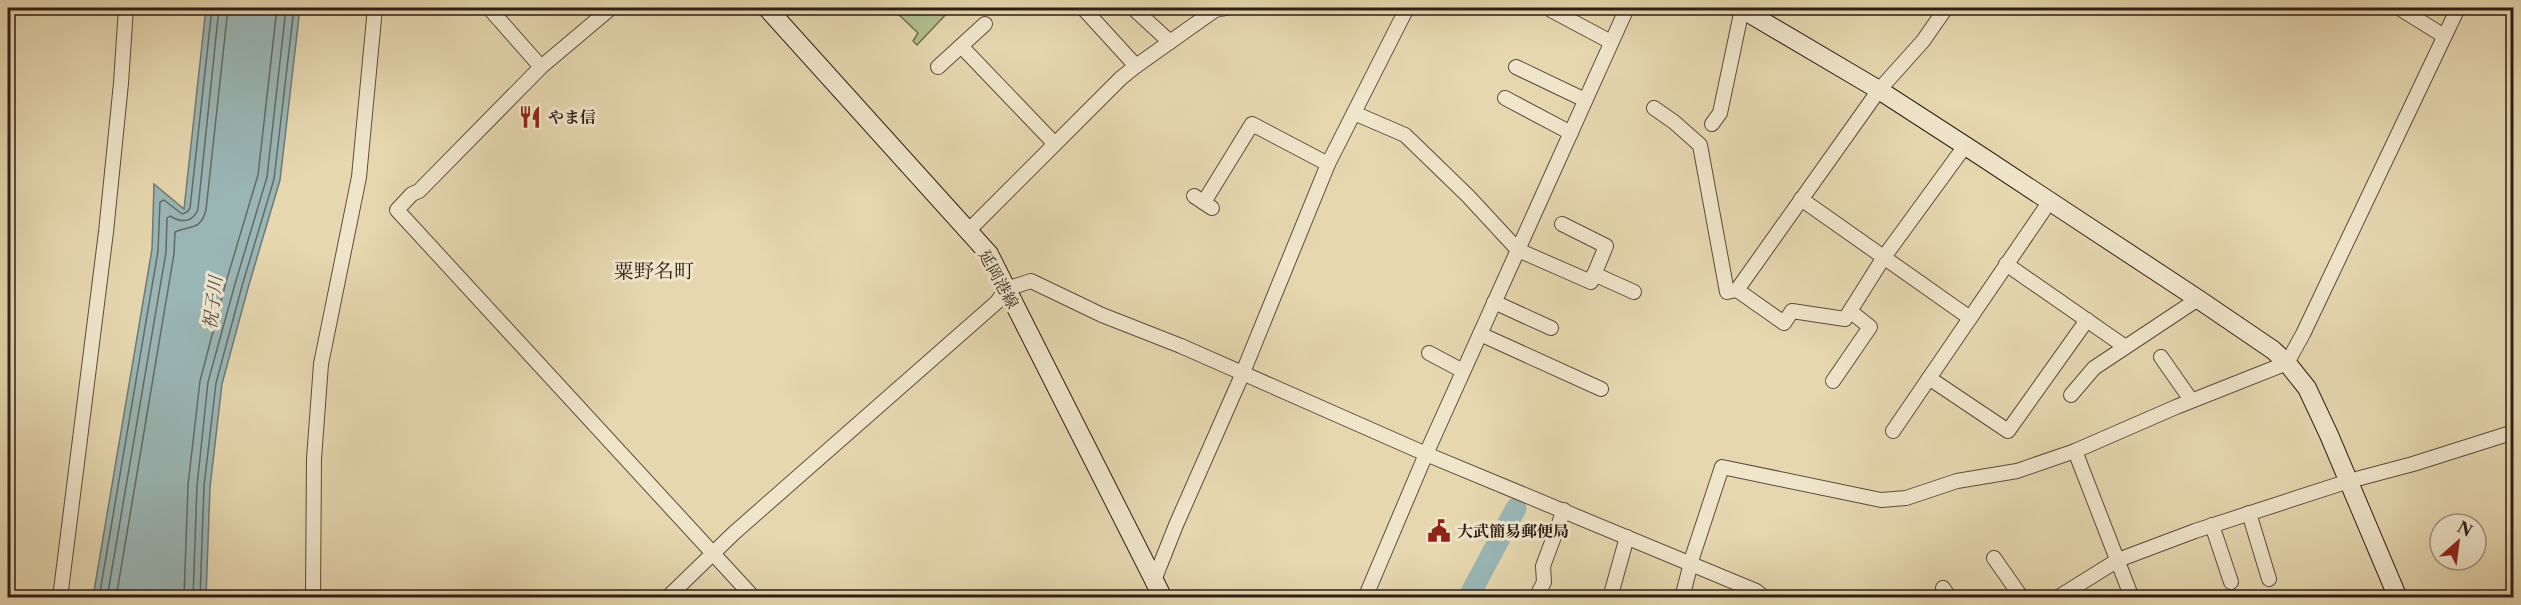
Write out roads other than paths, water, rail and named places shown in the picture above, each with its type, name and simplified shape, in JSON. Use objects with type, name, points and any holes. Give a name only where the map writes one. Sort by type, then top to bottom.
[{"type":"street","points":[[60,597],[106,232],[126,8]]},
{"type":"street","points":[[313,597],[314,459],[321,364],[351,206],[359,177],[375,8]]},
{"type":"street","points":[[489,8],[542,67]]},
{"type":"street","points":[[611,8],[542,67],[419,191],[412,194],[397,210],[754,597]]},
{"type":"street","points":[[1133,8],[1170,42]]},
{"type":"street","points":[[969,230],[1054,143],[1136,66],[1219,8]]},
{"type":"street","points":[[1158,590],[1176,525],[1328,164],[1407,8]]},
{"type":"street","points":[[1365,597],[1426,454],[1627,8]]},
{"type":"street","points":[[1712,124],[1720,113],[1741,8],[1879,90],[2198,299],[2287,363],[2307,388],[2398,597]]},
{"type":"street","points":[[1737,290],[1879,90],[1923,41],[1946,8]]},
{"type":"street","points":[[2399,8],[2444,36]]},
{"type":"street","points":[[1682,597],[1722,467],[1881,500],[1906,498],[1957,481],[2017,471],[2075,451],[2191,400],[2287,363],[2303,334],[2458,8]]},
{"type":"street","name":"延岡港線","points":[[772,9],[988,254],[1158,590]]},
{"type":"street","points":[[1086,9],[1136,66]]},
{"type":"street","points":[[1551,10],[1611,42]]},
{"type":"street","points":[[938,67],[985,24]]},
{"type":"street","points":[[961,46],[1054,143]]},
{"type":"street","points":[[1516,67],[1585,100]]},
{"type":"street","points":[[1505,98],[1571,133]]},
{"type":"street","points":[[1654,108],[1700,145],[1726,292],[1737,290],[1784,322],[1792,312],[1845,319],[1884,257],[1965,146]]},
{"type":"street","points":[[1354,113],[1405,135],[1468,196],[1518,250],[1591,282],[1606,246],[1562,224]]},
{"type":"street","points":[[1203,202],[1252,124],[1328,164]]},
{"type":"street","points":[[1801,199],[1970,318]]},
{"type":"street","points":[[1893,431],[2050,201]]},
{"type":"street","points":[[2006,264],[2124,346]]},
{"type":"street","points":[[1594,274],[1634,292]]},
{"type":"street","points":[[667,597],[713,553],[997,302],[1006,289],[1030,281],[1426,454],[1564,510],[1756,591],[1765,597]]},
{"type":"street","points":[[2071,395],[2094,368],[2198,299]]},
{"type":"street","points":[[1494,302],[1551,328]]},
{"type":"street","points":[[1833,381],[1870,327],[1850,311]]},
{"type":"street","points":[[1929,378],[2008,431],[2087,320]]},
{"type":"street","points":[[1480,334],[1601,389]]},
{"type":"street","points":[[1429,352],[1463,371]]},
{"type":"street","points":[[2161,357],[2191,400]]},
{"type":"street","points":[[2056,597],[2118,561],[2212,525],[2514,432]]},
{"type":"street","points":[[2075,451],[2132,597]]},
{"type":"street","points":[[1536,597],[1544,582],[1543,566],[1564,510]]},
{"type":"street","points":[[2249,513],[2270,579]]},
{"type":"street","points":[[2212,525],[2231,582]]},
{"type":"street","points":[[1610,597],[1627,537]]},
{"type":"street","points":[[1994,558],[2022,597]]},
{"type":"water","name":"祝子川","points":[[206,8],[300,8],[280,180],[222,384],[210,487],[206,597],[93,597],[152,249],[154,184],[184,209]]},
{"type":"waterway","points":[[1468,598],[1516,508]]},
{"type":"place","name":"やま信","points":[[530,117]]},
{"type":"place","name":"大武簡易郵便局","points":[[1439,531]]},
{"type":"district","name":"粟野名町","points":[[654,271]]}]
